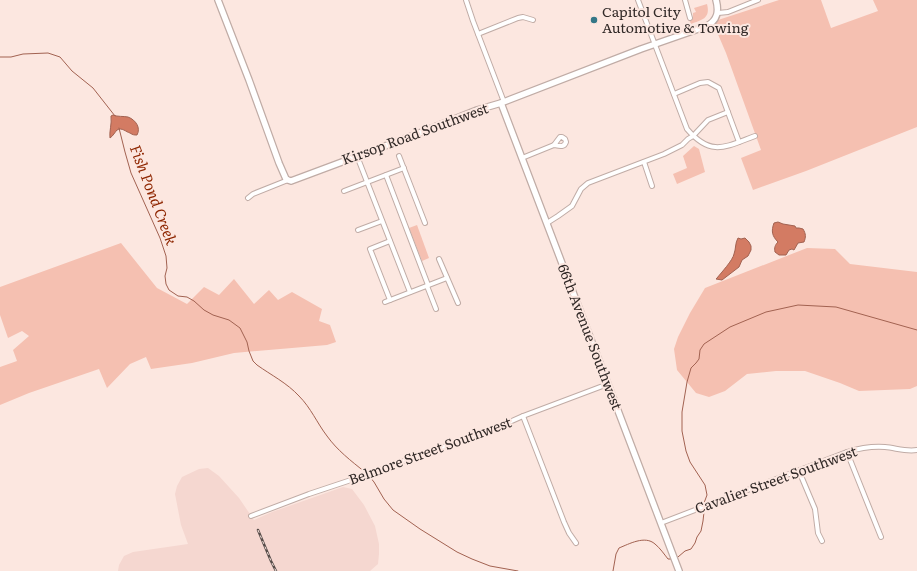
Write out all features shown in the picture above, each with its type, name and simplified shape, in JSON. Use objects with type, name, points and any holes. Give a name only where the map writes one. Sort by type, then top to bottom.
[{"type":"street","points":[[218,0],[249,79],[279,163],[288,180],[253,194],[248,198]]},
{"type":"street","name":"66th Avenue Southwest","points":[[466,0],[522,158],[680,571]]},
{"type":"street","points":[[638,0],[687,129],[693,136],[708,146],[721,148],[755,136]]},
{"type":"street","points":[[685,0],[690,18]]},
{"type":"street","points":[[716,0],[718,13],[728,12],[758,0]]},
{"type":"street","name":"Kirsop Road Southwest","points":[[288,180],[292,181],[477,110],[503,102],[654,44],[711,24],[718,13]]},
{"type":"street","points":[[478,34],[518,18],[533,20]]},
{"type":"street","points":[[674,94],[700,83],[708,82],[719,88],[739,142]]},
{"type":"street","points":[[547,223],[572,206],[581,189],[588,183],[644,162],[682,145],[708,120],[728,112]]},
{"type":"street","points":[[522,158],[554,145]]},
{"type":"street","points":[[358,156],[410,292]]},
{"type":"street","points":[[399,156],[425,224]]},
{"type":"street","points":[[644,162],[652,186]]},
{"type":"street","points":[[344,191],[404,168]]},
{"type":"street","points":[[386,175],[436,309]]},
{"type":"street","points":[[358,230],[382,221]]},
{"type":"street","points":[[390,241],[370,249],[390,300]]},
{"type":"street","points":[[439,258],[458,303]]},
{"type":"street","points":[[385,302],[448,278]]},
{"type":"street","name":"Belmore Street Southwest","points":[[251,516],[308,494],[361,477],[496,428],[523,416],[608,384]]},
{"type":"street","points":[[523,416],[564,522],[576,543]]},
{"type":"street","name":"Cavalier Street Southwest","points":[[661,523],[847,452],[870,447],[917,450]]},
{"type":"street","points":[[847,452],[880,536]]},
{"type":"street","points":[[799,471],[815,509],[818,532],[822,541]]},
{"type":"shaded area","points":[[779,0],[821,0],[831,28],[878,11],[873,0],[917,0],[917,127],[806,171],[753,190],[741,158],[761,150],[726,53],[714,25],[718,20]]},
{"type":"shaded area","points":[[707,4],[708,13],[706,16],[702,20],[691,24],[689,20],[693,19],[693,13],[696,12],[694,8]]},
{"type":"shaded area","points":[[111,116],[128,117],[133,120],[138,127],[137,135],[133,135],[119,129],[110,138]]},
{"type":"shaded area","points":[[694,146],[699,149],[705,172],[677,184],[673,174],[687,168],[683,156]]},
{"type":"shaded area","points":[[778,222],[803,229],[805,234],[804,242],[798,243],[794,250],[789,250],[786,255],[779,255],[775,252],[775,247],[778,242],[774,238],[773,228],[774,223]]},
{"type":"shaded area","points":[[417,225],[429,258],[422,261],[409,228]]},
{"type":"shaded area","points":[[738,238],[745,238],[749,242],[751,250],[748,256],[742,260],[739,267],[722,280],[716,279],[733,257]]},
{"type":"shaded area","points":[[121,243],[157,288],[187,304],[204,287],[219,295],[234,279],[254,304],[269,290],[278,300],[292,292],[322,309],[319,321],[330,325],[336,342],[327,345],[234,353],[192,363],[151,369],[146,357],[130,364],[107,388],[99,369],[29,393],[0,405],[0,367],[17,361],[13,350],[29,336],[22,331],[8,338],[0,315],[0,287]]},
{"type":"shaded area","points":[[807,248],[835,249],[850,264],[917,272],[917,386],[910,389],[859,391],[805,371],[776,371],[747,374],[725,391],[709,397],[696,393],[677,370],[674,349],[678,337],[690,313],[705,288]]},
{"type":"shaded area","points":[[208,468],[219,476],[239,498],[254,520],[272,512],[343,487],[352,489],[364,505],[375,526],[379,544],[378,564],[370,571],[118,571],[119,565],[124,556],[133,552],[188,544],[181,525],[175,494],[177,486],[182,477],[199,469]]},
{"type":"waterway","name":"Fish Pond Creek","points":[[0,57],[48,53],[60,57],[72,71],[93,88],[115,116]]},
{"type":"waterway","name":"Fish Pond Creek","points":[[119,128],[131,173],[160,238],[166,256],[167,268],[165,276],[166,284],[169,290],[178,296],[187,297],[204,310],[213,315],[229,320],[240,328],[247,342],[253,361],[294,391],[307,405],[323,431],[335,446],[365,472]]},
{"type":"waterway","points":[[704,503],[707,495],[705,485],[690,462],[682,431],[682,412],[687,382],[691,368],[699,359],[700,350],[704,344],[730,327],[766,312],[798,305],[836,307],[917,330]]},
{"type":"waterway","name":"Fish Pond Creek","points":[[369,476],[393,510],[420,529],[457,552],[472,559],[490,566],[518,571]]},
{"type":"waterway","points":[[678,557],[685,551],[691,549],[695,543],[701,531],[704,512]]},
{"type":"waterway","points":[[613,571],[616,554],[619,548],[637,541],[651,541],[659,547],[668,559],[671,559]]},
{"type":"railway","points":[[258,530],[276,571]]},
{"type":"place","name":"Capitol City Automotive & Towing","points":[[594,20]]}]
